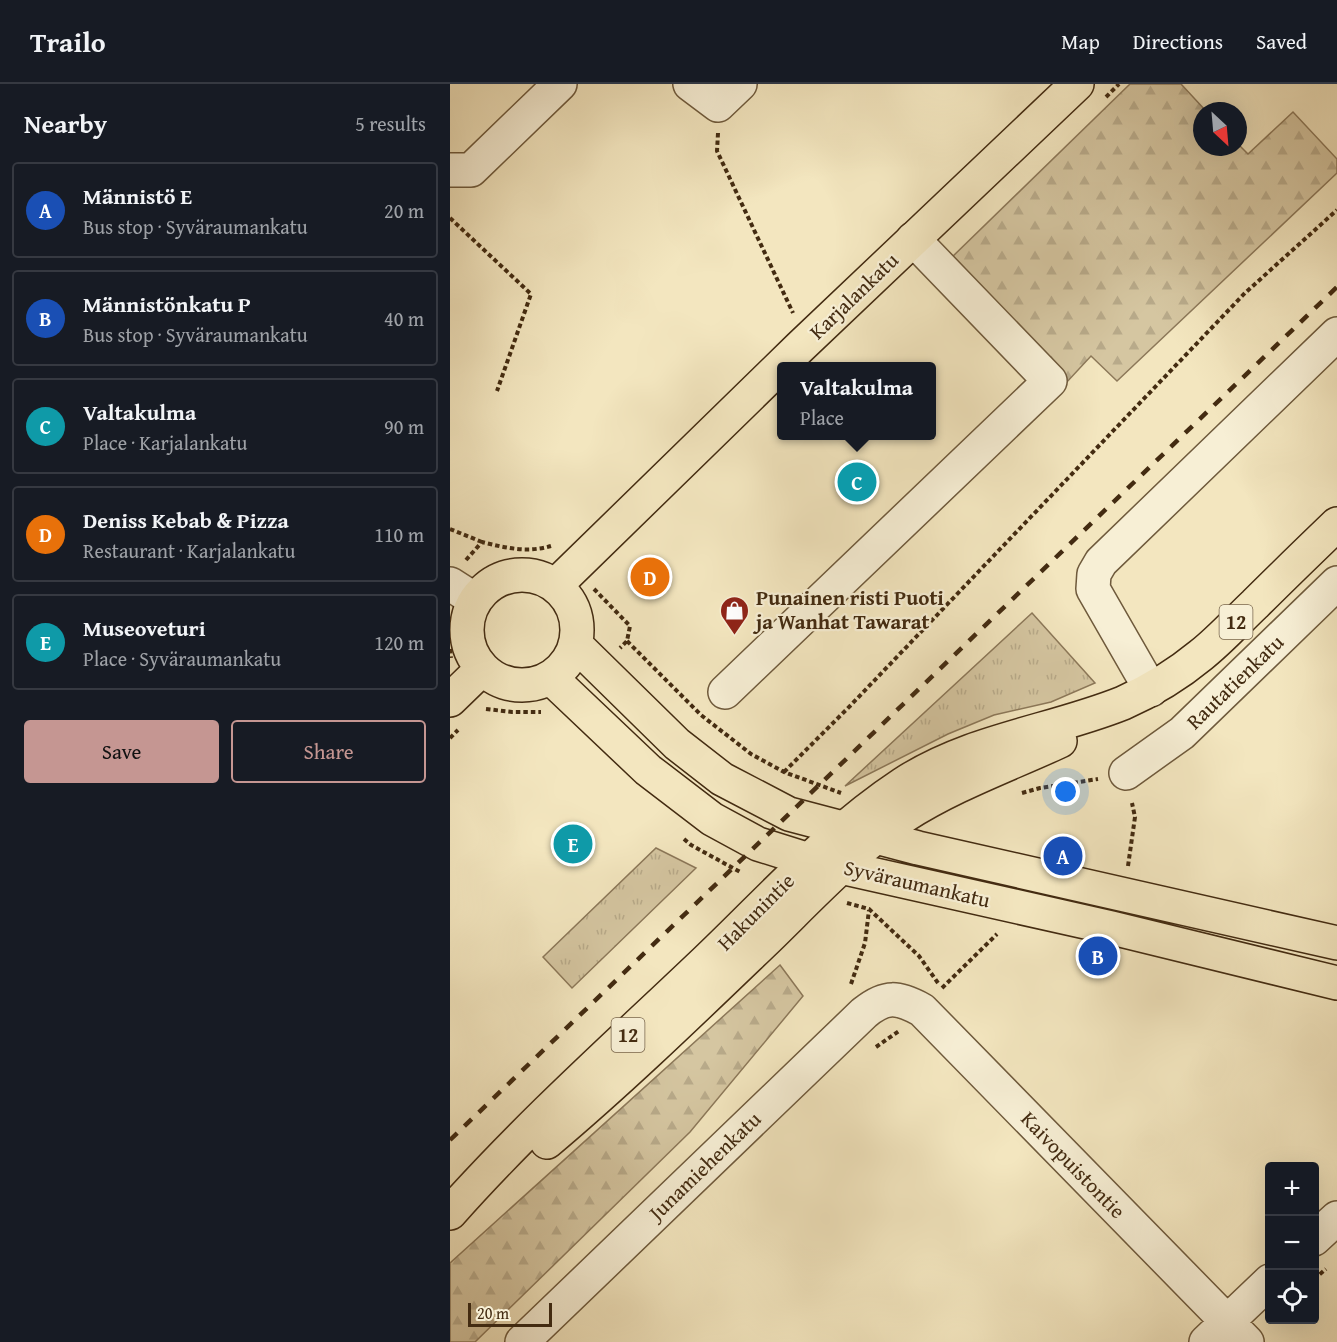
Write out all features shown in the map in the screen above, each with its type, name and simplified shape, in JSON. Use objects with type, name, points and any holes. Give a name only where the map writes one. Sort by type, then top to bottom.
[{"type":"main road","name":"Karjalankatu","points":[[786,362],[1077,84]]},
{"type":"main road","name":"Karjalankatu","points":[[555,586],[777,371]]},
{"type":"main road","name":"Hakunintie","points":[[450,1215],[490,1190],[581,1113],[691,1012],[842,867],[875,821],[919,774],[989,744],[1137,696],[1202,655],[1337,524]]},
{"type":"main road","points":[[524,575],[536,577],[555,586],[568,601],[576,622],[575,644],[569,658],[559,671],[551,678],[528,686],[512,685],[497,680],[482,669],[471,652],[466,633],[468,614],[463,592],[488,587],[506,577],[524,575]]},
{"type":"main road","name":"Syväraumankatu","points":[[575,644],[676,744],[722,779],[789,814],[845,828]]},
{"type":"main road","points":[[465,704],[482,669]]},
{"type":"main road","name":"Syväraumankatu","points":[[551,678],[648,770],[712,819],[758,844],[809,860],[1112,928],[1337,983]]},
{"type":"main road","name":"Hakunintie","points":[[450,1215],[480,1179],[530,1129],[809,860],[845,828],[875,821]]},
{"type":"main road","name":"Syväraumankatu","points":[[875,821],[924,850],[1337,943]]},
{"type":"street","points":[[450,170],[471,170],[560,84]]},
{"type":"street","points":[[690,84],[729,95]]},
{"type":"street","points":[[725,692],[1050,381],[913,239]]},
{"type":"street","points":[[1137,696],[1093,589],[1094,574],[1101,562],[1337,334]]},
{"type":"street","name":"Rautatienkatu","points":[[1126,772],[1182,733],[1337,584]]},
{"type":"street","name":"Kaivopuistontie","points":[[893,998],[922,1010],[1227,1335]]},
{"type":"street","name":"Junamiehenkatu","points":[[522,1342],[864,1013],[877,1003],[893,998]]},
{"type":"street","points":[[1319,1234],[1337,1218]]},
{"type":"street","points":[[1227,1335],[1265,1286]]},
{"type":"path","points":[[729,95],[717,151],[787,303],[799,323]]},
{"type":"path","points":[[784,772],[1245,293],[1337,210]]},
{"type":"path","points":[[450,218],[531,294],[497,391]]},
{"type":"path","points":[[450,529],[482,542]]},
{"type":"path","points":[[627,641],[701,715],[751,754],[875,821]]},
{"type":"path","points":[[465,704],[512,712],[552,711]]},
{"type":"path","points":[[1018,794],[1041,788],[1087,782],[1126,772],[1135,817],[1127,870]]},
{"type":"green space","points":[[1130,84],[1181,84],[1198,102],[1193,102],[1193,156],[1247,156],[1247,153],[1293,112],[1337,159],[1337,173],[1117,381],[1091,356],[1066,383],[949,260]]},
{"type":"green space","points":[[1032,613],[1095,683],[1051,702],[994,715],[948,734],[845,786]]},
{"type":"green space","points":[[656,848],[696,868],[572,988],[543,957]]},
{"type":"green space","points":[[780,965],[803,996],[690,1132],[475,1342],[450,1342],[450,1263]]},
{"type":"railway","points":[[450,1140],[1337,287]]},
{"type":"place","name":"Valtakulma","points":[[857,482]]},
{"type":"place","name":"Deniss Kebab & Pizza","points":[[650,577]]},
{"type":"place","name":"Punainen risti Puoti ja Wanhat Tawarat","points":[[735,636]]},
{"type":"place","name":"Museoveturi","points":[[573,844]]},
{"type":"place","name":"Männistö E","points":[[1063,856]]},
{"type":"place","name":"Männistönkatu P","points":[[1098,956]]}]
